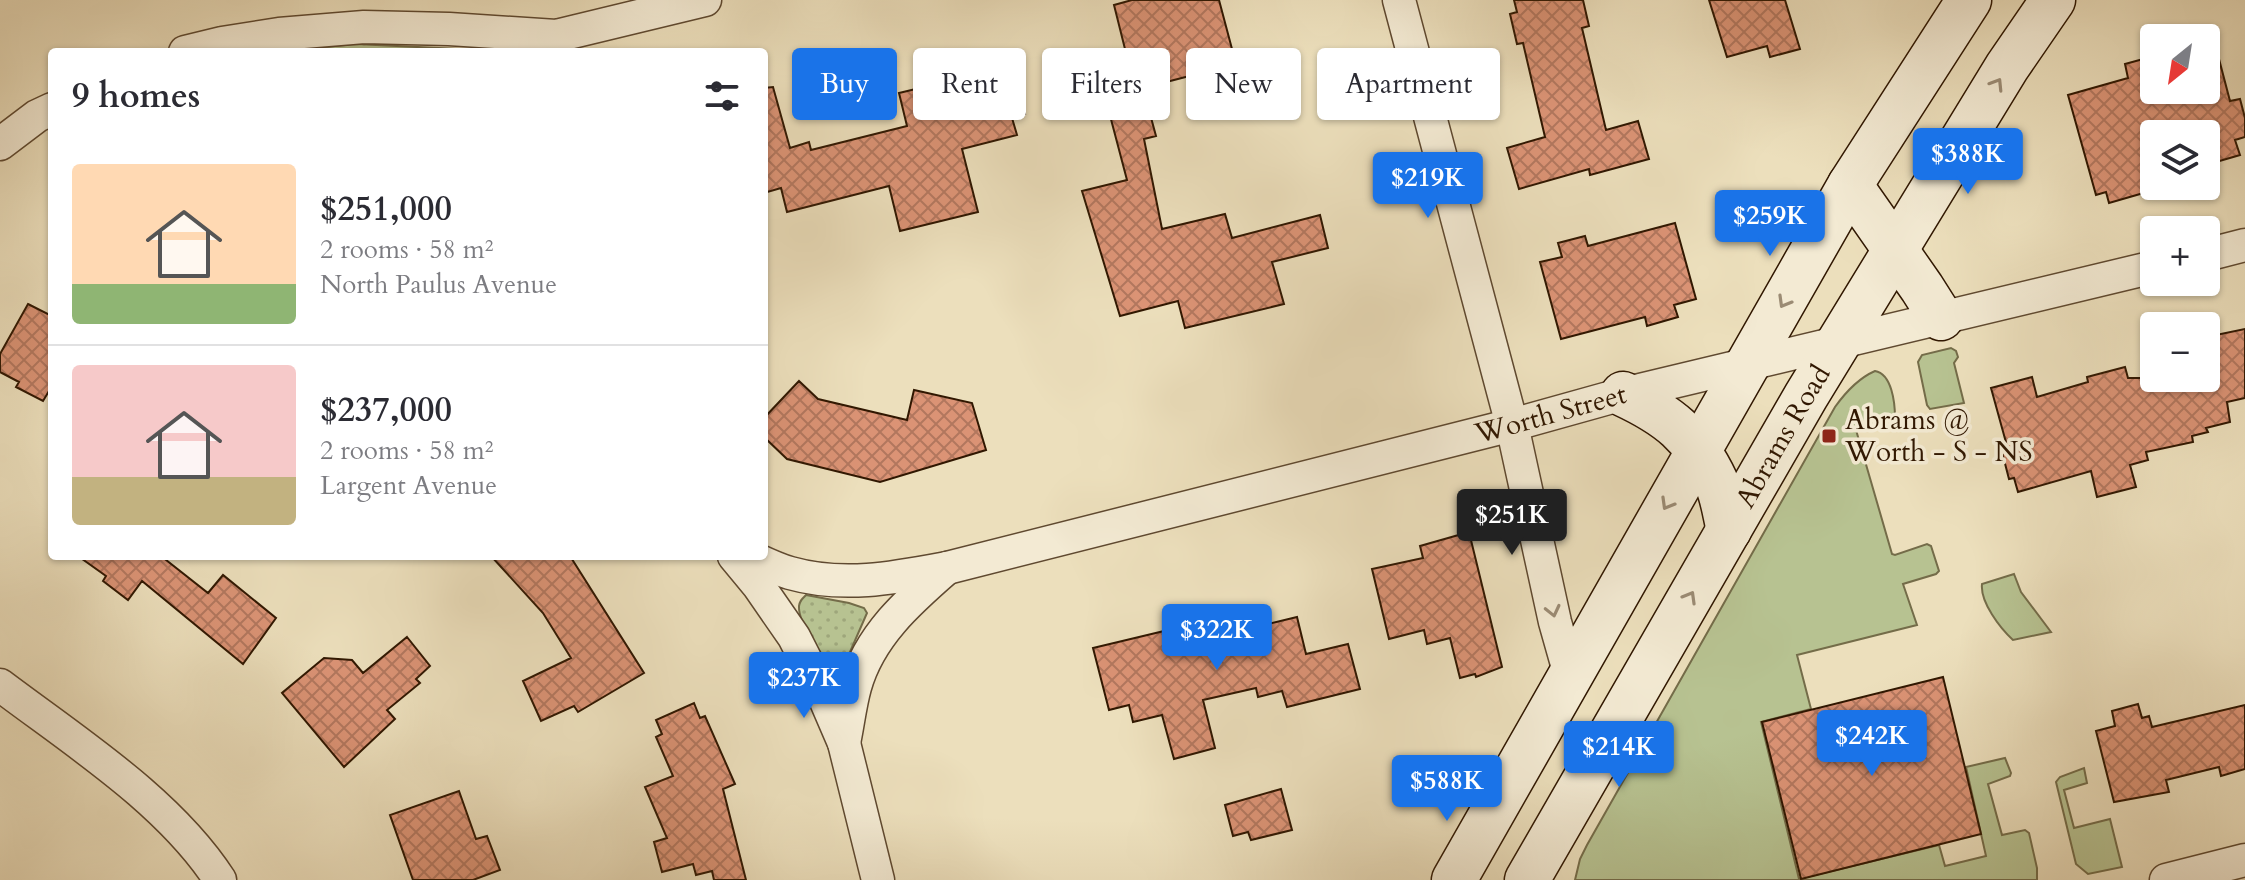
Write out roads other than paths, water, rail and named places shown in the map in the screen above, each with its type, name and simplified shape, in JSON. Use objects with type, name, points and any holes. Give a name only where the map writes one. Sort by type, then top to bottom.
[{"type":"main road","points":[[1454,880],[1850,185],[1969,0]]},
{"type":"main road","name":"Abrams Road","points":[[1527,880],[1840,341],[2007,67],[2053,0]]},
{"type":"main road","points":[[1850,185],[1941,318]]},
{"type":"main road","points":[[1623,394],[1652,407],[1680,428],[1698,450],[1718,484],[1729,530]]},
{"type":"main road","points":[[1558,827],[1561,880]]},
{"type":"street","points":[[517,48],[705,0]]},
{"type":"street","points":[[1399,0],[1512,425],[1555,622],[1570,675]]},
{"type":"street","points":[[201,48],[279,34],[364,27],[556,36]]},
{"type":"street","points":[[0,144],[48,111]]},
{"type":"street","points":[[2220,251],[2245,245]]},
{"type":"street","name":"Worth Street","points":[[759,560],[790,573],[841,581],[885,579],[947,568],[1623,394],[2140,270]]},
{"type":"street","points":[[737,560],[794,637],[822,692],[844,743],[878,880]]},
{"type":"street","name":"Worth Street","points":[[844,743],[855,686],[867,657],[891,620],[947,568]]},
{"type":"street","points":[[0,685],[135,788],[178,826],[220,880]]},
{"type":"street","points":[[2166,880],[2245,860]]},
{"type":"place","name":"Abrams @ Worth - S - NS","points":[[1829,436]]}]
